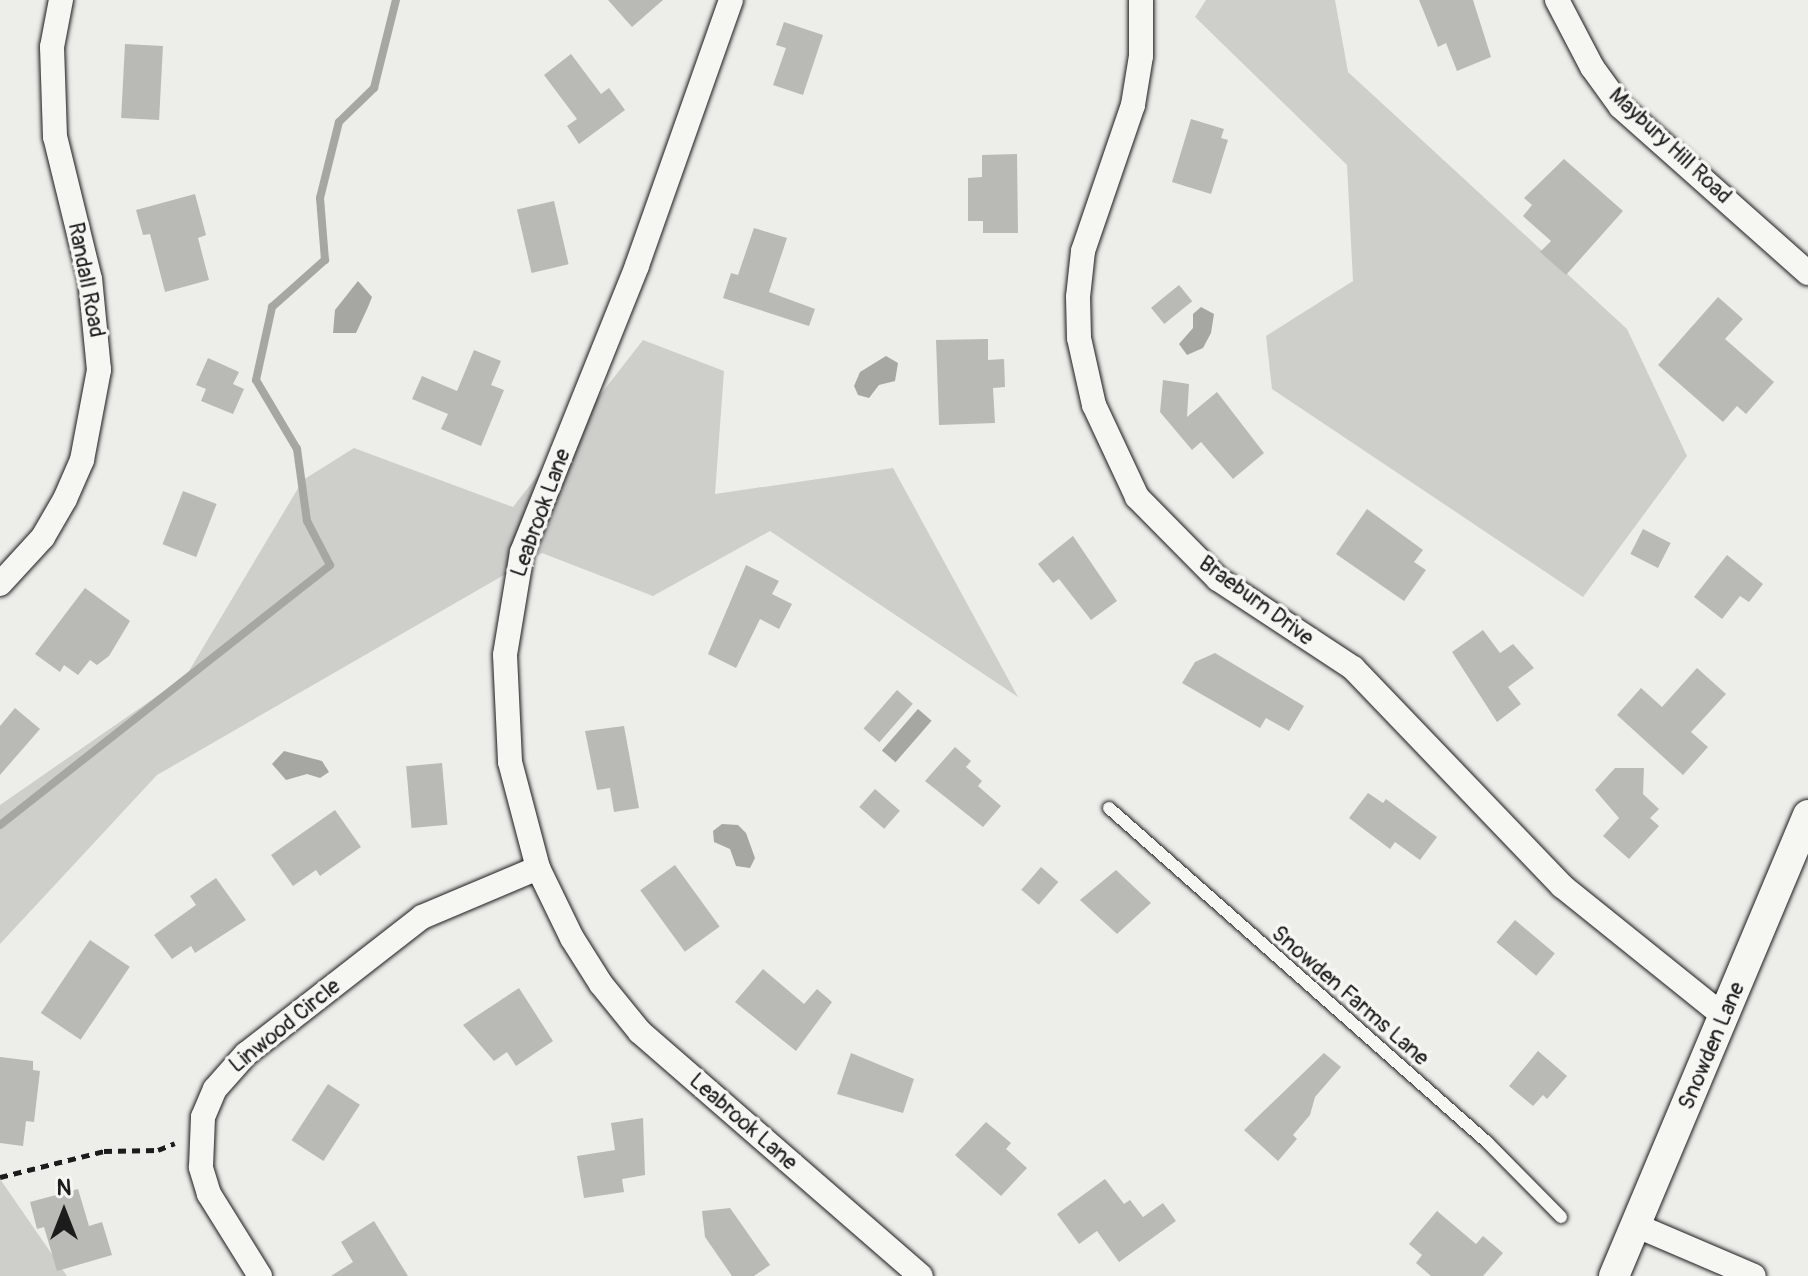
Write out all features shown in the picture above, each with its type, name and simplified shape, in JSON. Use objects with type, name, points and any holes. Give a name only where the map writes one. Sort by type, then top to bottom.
[{"type":"street","name":"Randall Road","points":[[0,584],[43,537],[65,499],[82,460],[99,370],[97,321],[52,107],[52,47],[61,0]]},
{"type":"street","name":"Leabrook Lane","points":[[731,0],[637,266],[522,552],[511,597],[505,655],[506,722],[523,823],[538,868],[572,938],[640,1032],[921,1276]]},
{"type":"street","name":"Braeburn Drive","points":[[1141,0],[1141,56],[1133,105],[1083,251],[1078,297],[1079,338],[1094,405],[1137,497],[1218,579],[1353,668],[1562,886],[1725,1017]]},
{"type":"street","name":"Maybury Hill Road","points":[[1557,0],[1592,67],[1621,107],[1808,273]]},
{"type":"street","name":"Snowden Lane","points":[[1614,1276],[1808,815]]},
{"type":"street","name":"Linwood Circle","points":[[260,1276],[209,1194],[201,1167],[203,1117],[215,1089],[246,1054],[422,917],[538,868]]},
{"type":"street","points":[[1635,1225],[1754,1276]]},
{"type":"lane","name":"Snowden Farms Lane","points":[[1109,808],[1488,1143],[1561,1217]]},
{"type":"path","points":[[0,1177],[104,1151],[158,1150],[175,1143]]},
{"type":"shaded area","points":[[1206,0],[1335,0],[1348,72],[1627,329],[1687,456],[1583,597],[1272,389],[1266,336],[1353,281],[1347,165],[1195,17]]},
{"type":"shaded area","points":[[358,281],[372,297],[356,333],[333,333],[335,310]]},
{"type":"shaded area","points":[[1201,307],[1214,314],[1211,333],[1203,348],[1187,355],[1179,344],[1193,328],[1193,314]]},
{"type":"shaded area","points":[[643,340],[724,371],[715,494],[893,468],[1018,697],[770,531],[653,596],[542,553],[157,775],[0,944],[0,805],[186,676],[303,480],[354,448],[513,507]]},
{"type":"shaded area","points":[[886,356],[898,363],[895,381],[879,385],[869,398],[858,395],[854,386],[860,372]]},
{"type":"shaded area","points":[[918,709],[932,721],[896,762],[882,751]]},
{"type":"shaded area","points":[[284,751],[322,761],[329,772],[320,778],[307,774],[286,780],[272,764]]},
{"type":"shaded area","points":[[722,824],[738,825],[746,833],[755,858],[750,868],[736,866],[730,849],[714,842],[713,831]]},
{"type":"shaded area","points":[[0,1179],[67,1276],[0,1276]]},
{"type":"building","points":[[608,0],[663,0],[632,27]]},
{"type":"building","points":[[1419,0],[1473,0],[1491,57],[1457,71],[1446,43],[1438,47]]},
{"type":"building","points":[[784,22],[823,35],[803,95],[773,85],[786,48],[776,45]]},
{"type":"building","points":[[125,44],[163,46],[159,120],[121,118]]},
{"type":"building","points":[[571,54],[601,94],[609,88],[625,110],[579,144],[567,126],[577,119],[544,75]]},
{"type":"building","points":[[1191,119],[1224,129],[1221,138],[1228,140],[1211,194],[1172,182]]},
{"type":"building","points":[[1017,154],[1018,233],[983,233],[983,221],[968,221],[968,178],[982,177],[982,155]]},
{"type":"building","points":[[1564,159],[1623,211],[1566,275],[1540,252],[1551,241],[1523,216],[1532,205],[1524,198]]},
{"type":"building","points":[[195,194],[206,235],[198,238],[209,280],[165,292],[150,234],[143,235],[136,210]]},
{"type":"building","points":[[554,201],[569,264],[532,273],[517,210]]},
{"type":"building","points":[[754,228],[787,238],[769,292],[815,309],[809,326],[723,298],[731,273],[738,275]]},
{"type":"building","points":[[1179,285],[1192,301],[1164,324],[1151,308]]},
{"type":"building","points":[[1718,297],[1743,319],[1725,339],[1774,382],[1746,414],[1737,406],[1723,422],[1658,365]]},
{"type":"building","points":[[988,339],[988,360],[1004,359],[1005,387],[993,388],[995,423],[939,425],[936,340]]},
{"type":"building","points":[[474,350],[501,361],[491,385],[504,390],[481,446],[441,429],[448,414],[412,399],[422,376],[457,391]]},
{"type":"building","points":[[208,358],[239,372],[233,384],[244,389],[233,414],[201,401],[206,389],[196,385]]},
{"type":"building","points":[[1163,380],[1189,384],[1187,417],[1217,392],[1264,453],[1233,479],[1201,442],[1192,450],[1160,412]]},
{"type":"building","points":[[183,491],[217,504],[196,557],[163,544]]},
{"type":"building","points":[[1367,509],[1423,550],[1414,562],[1426,570],[1404,601],[1336,554]]},
{"type":"building","points":[[1643,529],[1671,543],[1658,568],[1630,554]]},
{"type":"building","points":[[1073,536],[1117,601],[1091,620],[1059,579],[1053,583],[1038,564]]},
{"type":"building","points":[[1727,555],[1763,584],[1749,602],[1740,596],[1722,619],[1694,597]]},
{"type":"building","points":[[746,565],[779,581],[772,594],[792,604],[779,629],[760,619],[736,668],[708,654]]},
{"type":"building","points":[[85,588],[130,621],[109,656],[97,665],[90,660],[78,675],[64,665],[60,672],[35,654]]},
{"type":"building","points":[[1483,630],[1500,653],[1513,644],[1534,668],[1508,687],[1521,704],[1497,722],[1452,652]]},
{"type":"building","points":[[1215,653],[1304,706],[1289,731],[1266,718],[1260,728],[1182,683],[1195,662]]},
{"type":"building","points":[[1697,668],[1726,694],[1691,732],[1708,747],[1683,775],[1617,715],[1641,688],[1662,707]]},
{"type":"building","points":[[897,690],[913,704],[879,742],[864,728]]},
{"type":"building","points":[[15,708],[40,729],[0,775],[0,726]]},
{"type":"building","points":[[624,726],[639,808],[614,812],[610,788],[597,790],[585,731]]},
{"type":"building","points":[[955,747],[971,761],[966,767],[982,781],[978,786],[1001,806],[983,827],[925,781]]},
{"type":"building","points":[[442,763],[447,825],[412,828],[406,766]]},
{"type":"building","points":[[1615,768],[1644,768],[1643,794],[1659,809],[1650,818],[1659,826],[1629,859],[1603,836],[1619,818],[1595,790]]},
{"type":"building","points":[[875,789],[900,811],[884,829],[859,807]]},
{"type":"building","points":[[1368,793],[1383,803],[1386,799],[1437,837],[1420,860],[1395,842],[1390,849],[1349,818]]},
{"type":"building","points":[[335,810],[361,847],[320,876],[316,870],[293,886],[271,855]]},
{"type":"building","points":[[675,865],[720,926],[685,952],[640,890]]},
{"type":"building","points":[[1041,867],[1058,882],[1039,905],[1021,890]]},
{"type":"building","points":[[1116,870],[1151,903],[1117,934],[1080,900]]},
{"type":"building","points":[[216,878],[246,920],[195,953],[191,946],[172,959],[154,935],[196,905],[190,896]]},
{"type":"building","points":[[1515,920],[1555,953],[1536,976],[1496,942]]},
{"type":"building","points":[[90,940],[130,967],[81,1040],[41,1013]]},
{"type":"building","points":[[763,969],[804,1004],[817,989],[832,1002],[796,1051],[735,1002]]},
{"type":"building","points":[[519,988],[553,1041],[516,1066],[507,1052],[494,1061],[463,1025]]},
{"type":"building","points":[[1538,1051],[1567,1076],[1547,1099],[1543,1095],[1533,1106],[1509,1086]]},
{"type":"building","points":[[851,1053],[914,1079],[903,1113],[837,1094]]},
{"type":"building","points":[[1324,1053],[1341,1067],[1315,1097],[1310,1115],[1293,1135],[1297,1139],[1278,1161],[1244,1130]]},
{"type":"building","points":[[0,1057],[33,1061],[33,1070],[40,1071],[34,1122],[26,1121],[23,1146],[0,1143]]},
{"type":"building","points":[[328,1084],[360,1105],[323,1161],[292,1140]]},
{"type":"building","points":[[643,1118],[645,1175],[622,1179],[624,1192],[584,1198],[577,1156],[615,1150],[611,1123]]},
{"type":"building","points":[[986,1122],[1011,1143],[1006,1149],[1027,1168],[1001,1196],[955,1155]]},
{"type":"building","points":[[1105,1179],[1124,1204],[1130,1200],[1143,1217],[1163,1203],[1176,1221],[1119,1262],[1097,1231],[1079,1244],[1057,1214]]},
{"type":"building","points":[[78,1189],[89,1226],[102,1222],[112,1255],[57,1271],[44,1227],[37,1229],[30,1202]]},
{"type":"building","points":[[730,1208],[770,1265],[754,1276],[732,1276],[705,1237],[702,1211]]},
{"type":"building","points":[[1437,1211],[1476,1244],[1483,1236],[1503,1253],[1483,1276],[1431,1276],[1416,1263],[1422,1255],[1409,1244]]},
{"type":"building","points":[[374,1221],[408,1276],[331,1276],[353,1262],[341,1242]]},
{"type":"waterway","points":[[0,825],[330,565],[307,521],[297,449],[256,380],[272,307],[325,260],[320,198],[339,122],[374,88],[396,0]]}]
